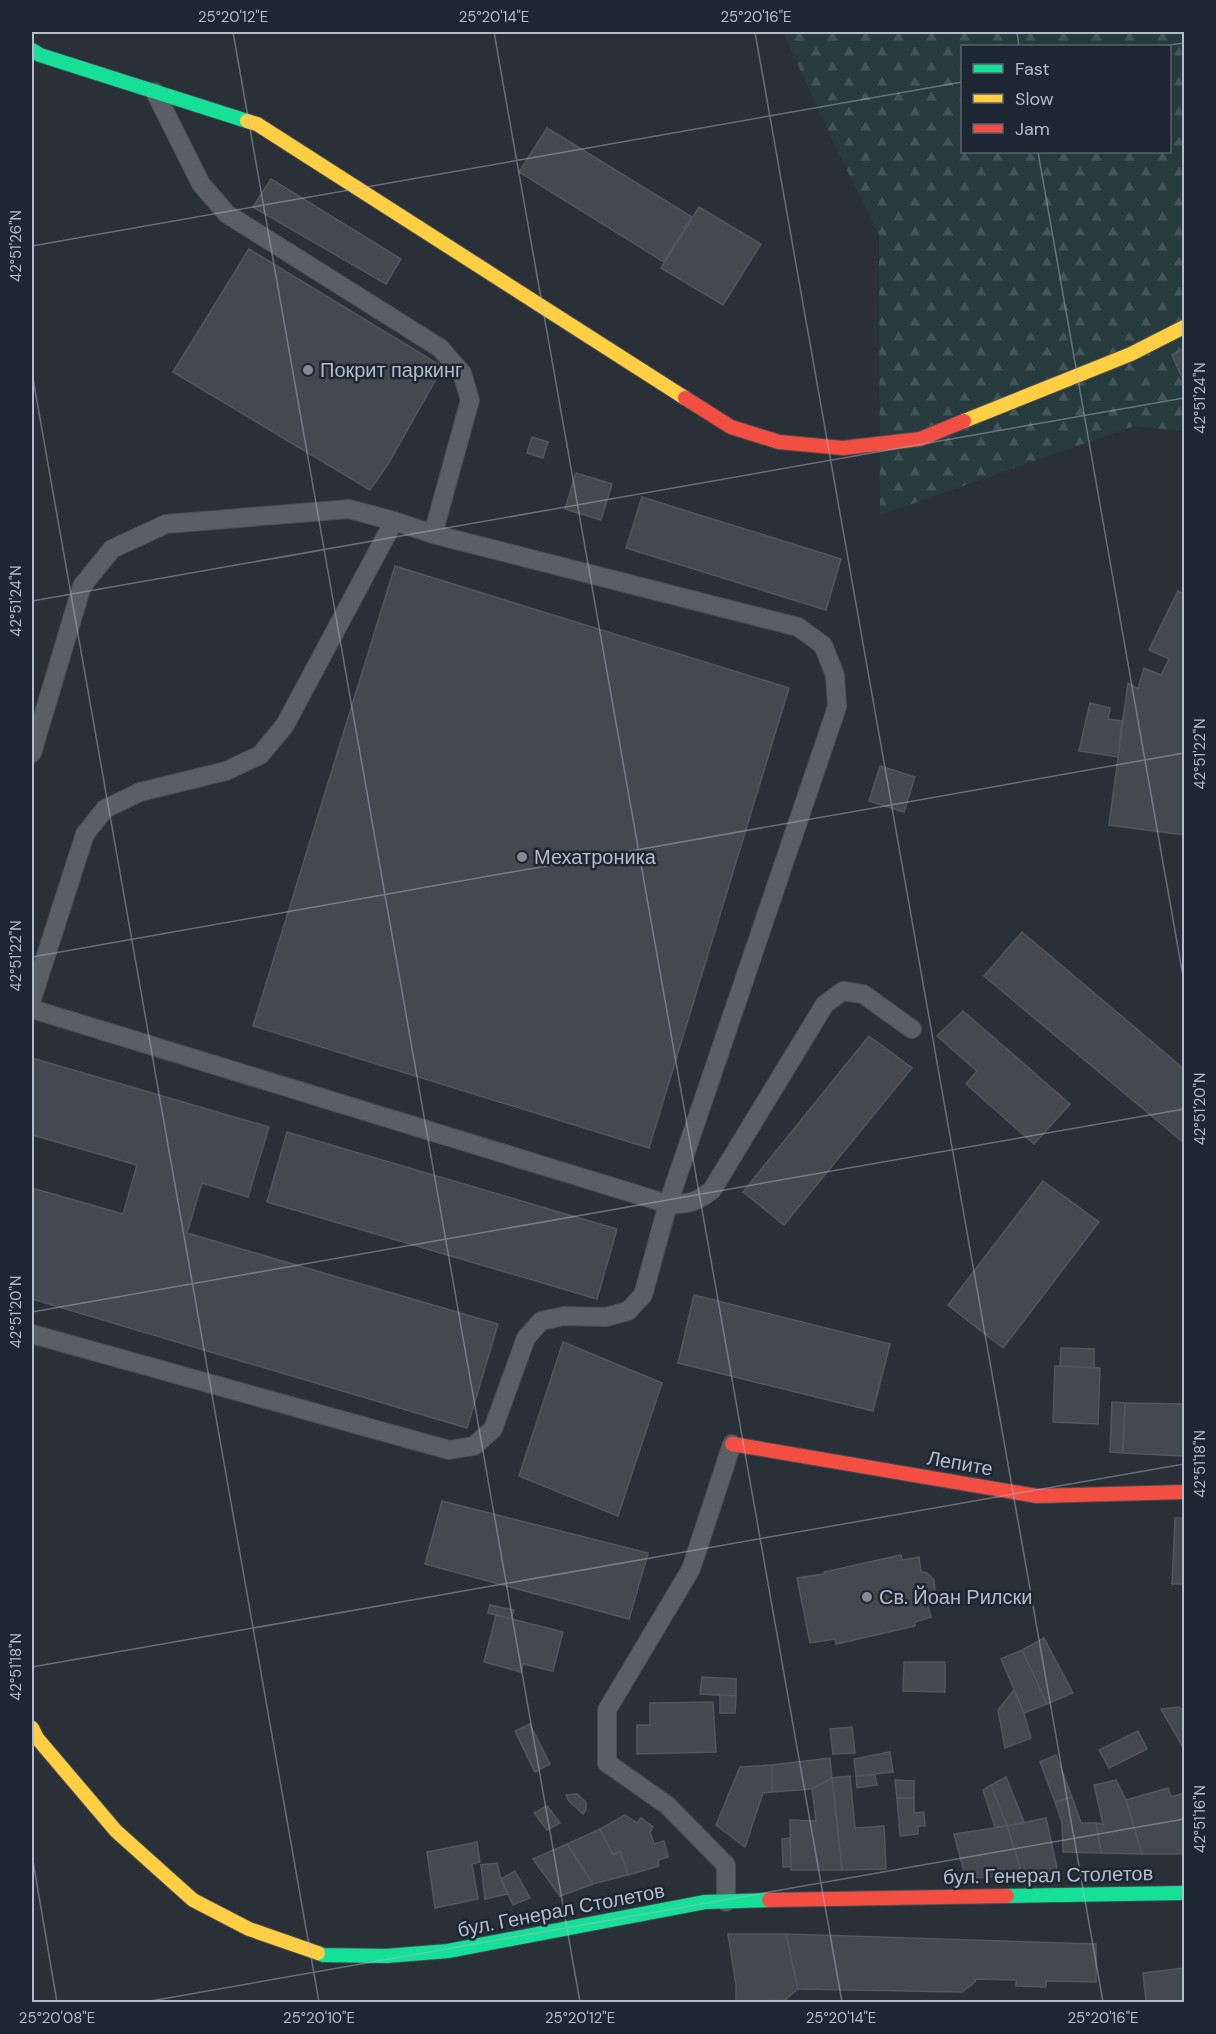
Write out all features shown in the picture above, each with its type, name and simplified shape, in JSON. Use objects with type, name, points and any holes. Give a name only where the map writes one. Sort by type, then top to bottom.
[{"type":"street","points":[[32,50],[40,55],[127,84],[154,90],[257,124],[731,427],[779,442],[843,448],[921,439],[1131,354],[1185,327]]},
{"type":"street","name":"Лепите","points":[[732,1444],[1037,1496],[1185,1492]]},
{"type":"street","name":"бул. Генерал Столетов","points":[[32,1728],[37,1738],[116,1831],[193,1900],[249,1929],[323,1955],[386,1956],[448,1951],[705,1902],[820,1898],[1185,1893]]},
{"type":"lane","points":[[154,90],[201,184],[227,214],[440,348],[462,373],[470,400],[433,534]]},
{"type":"lane","points":[[32,753],[82,586],[112,549],[166,524],[349,509],[433,534],[798,627],[823,645],[835,675],[837,707],[668,1204],[643,1295],[628,1311],[606,1317],[564,1316],[541,1321],[526,1338],[493,1429],[474,1446],[448,1450],[32,1334]]},
{"type":"lane","points":[[32,999],[85,834],[105,809],[140,792],[226,771],[260,755],[285,725],[394,521]]},
{"type":"lane","points":[[32,1009],[668,1204],[685,1205],[698,1200],[712,1190],[825,1004],[843,991],[863,994],[912,1029]]},
{"type":"lane","points":[[726,1902],[726,1865],[667,1804],[607,1763],[607,1710],[691,1569],[732,1444]]},
{"type":"green space","points":[[783,32],[1184,32],[1184,431],[1134,426],[880,515],[879,235]]},
{"type":"building","points":[[547,128],[692,217],[664,262],[519,172]]},
{"type":"building","points":[[271,179],[401,259],[386,284],[253,207]]},
{"type":"building","points":[[699,207],[761,244],[723,305],[661,268]]},
{"type":"building","name":"Покрит паркинг","points":[[249,249],[443,367],[388,464],[370,490],[173,372]]},
{"type":"building","points":[[1184,348],[1184,382],[1172,355]]},
{"type":"building","points":[[532,437],[548,442],[543,458],[527,453]]},
{"type":"building","points":[[576,473],[612,484],[601,520],[565,509]]},
{"type":"building","points":[[642,497],[841,559],[826,610],[626,548]]},
{"type":"building","name":"Мехатроника","points":[[395,566],[789,688],[649,1148],[253,1026]]},
{"type":"building","points":[[1178,591],[1184,594],[1184,835],[1109,825],[1128,683],[1138,689],[1144,668],[1161,675],[1169,659],[1149,650]]},
{"type":"building","points":[[1090,703],[1110,708],[1108,719],[1122,721],[1118,757],[1079,751]]},
{"type":"building","points":[[880,766],[915,777],[904,812],[869,801]]},
{"type":"building","points":[[1022,932],[1184,1069],[1184,1143],[984,976]]},
{"type":"building","points":[[963,1011],[1070,1104],[1034,1144],[966,1084],[977,1071],[937,1036]]},
{"type":"building","points":[[869,1036],[912,1068],[784,1225],[743,1192]]},
{"type":"building","points":[[32,1058],[269,1127],[248,1197],[202,1183],[187,1233],[498,1324],[467,1428],[32,1299],[32,1188],[123,1214],[137,1165],[32,1135]]},
{"type":"building","points":[[287,1132],[617,1229],[597,1299],[267,1202]]},
{"type":"building","points":[[1043,1181],[1099,1222],[1003,1348],[948,1305]]},
{"type":"building","points":[[694,1295],[890,1344],[873,1411],[678,1363]]},
{"type":"building","points":[[563,1342],[662,1383],[618,1516],[519,1476]]},
{"type":"building","points":[[1061,1348],[1094,1349],[1094,1368],[1060,1366]]},
{"type":"building","points":[[1055,1366],[1100,1368],[1098,1424],[1053,1422]]},
{"type":"building","points":[[1112,1402],[1125,1403],[1123,1453],[1110,1452]]},
{"type":"building","points":[[1125,1403],[1184,1404],[1183,1456],[1123,1453]]},
{"type":"building","points":[[442,1501],[648,1553],[629,1619],[425,1564]]},
{"type":"building","points":[[1175,1518],[1184,1518],[1184,1584],[1172,1584]]},
{"type":"building","points":[[901,1555],[902,1560],[919,1557],[921,1572],[927,1573],[934,1580],[935,1590],[927,1602],[931,1617],[915,1622],[915,1626],[836,1644],[835,1639],[810,1643],[797,1578],[824,1574],[824,1572]]},
{"type":"building","points":[[490,1605],[514,1610],[511,1619],[488,1613]]},
{"type":"building","points":[[496,1615],[563,1632],[553,1671],[523,1664],[521,1672],[484,1662]]},
{"type":"building","points":[[1044,1638],[1073,1693],[1047,1704],[1022,1650]]},
{"type":"building","points":[[1022,1650],[1047,1704],[1024,1713],[1001,1659]]},
{"type":"building","points":[[904,1662],[945,1662],[945,1692],[903,1691]]},
{"type":"building","points":[[702,1677],[736,1679],[736,1696],[700,1694]]},
{"type":"building","points":[[1014,1690],[1031,1738],[1005,1748],[998,1710]]},
{"type":"building","points":[[720,1695],[736,1696],[735,1713],[720,1713]]},
{"type":"building","points":[[713,1702],[716,1752],[637,1754],[637,1725],[650,1725],[650,1703]]},
{"type":"building","points":[[1179,1707],[1184,1713],[1184,1749],[1161,1709]]},
{"type":"building","points":[[530,1724],[550,1764],[535,1772],[515,1731]]},
{"type":"building","points":[[852,1727],[855,1753],[833,1754],[830,1729]]},
{"type":"building","points":[[1138,1731],[1147,1749],[1109,1768],[1099,1750]]},
{"type":"building","points":[[890,1752],[893,1772],[856,1776],[854,1759]]},
{"type":"building","points":[[1056,1755],[1072,1797],[1055,1802],[1040,1762]]},
{"type":"building","points":[[830,1758],[832,1778],[812,1789],[772,1792],[772,1765]]},
{"type":"building","points":[[772,1765],[772,1792],[763,1793],[745,1847],[716,1825],[740,1767]]},
{"type":"building","points":[[875,1775],[877,1785],[857,1788],[856,1776]]},
{"type":"building","points":[[850,1776],[855,1828],[884,1826],[886,1869],[842,1870],[832,1778]]},
{"type":"building","points":[[1006,1777],[1024,1822],[1007,1826],[991,1785]]},
{"type":"building","points":[[832,1778],[842,1870],[791,1870],[790,1820],[816,1821],[812,1789]]},
{"type":"building","points":[[895,1780],[914,1781],[914,1798],[897,1798]]},
{"type":"building","points":[[1116,1780],[1126,1800],[1142,1854],[1101,1853],[1096,1823],[1103,1824],[1094,1785]]},
{"type":"building","points":[[991,1785],[1007,1826],[995,1827],[983,1790]]},
{"type":"building","points":[[1168,1788],[1171,1797],[1184,1793],[1184,1854],[1142,1854],[1126,1800]]},
{"type":"building","points":[[577,1794],[586,1802],[586,1810],[583,1814],[566,1795]]},
{"type":"building","points":[[1072,1797],[1081,1823],[1096,1823],[1101,1853],[1063,1852],[1062,1822],[1055,1802]]},
{"type":"building","points":[[897,1798],[914,1798],[914,1813],[924,1812],[925,1826],[918,1826],[918,1834],[900,1836]]},
{"type":"building","points":[[547,1806],[560,1823],[547,1830],[534,1813]]},
{"type":"building","points":[[625,1815],[637,1823],[641,1818],[653,1827],[650,1832],[654,1844],[664,1841],[668,1857],[658,1860],[659,1866],[628,1875],[620,1851],[613,1855],[600,1829]]},
{"type":"building","points":[[1046,1818],[1057,1868],[1052,1874],[1022,1874],[1007,1826]]},
{"type":"building","points":[[1007,1826],[1022,1874],[966,1879],[954,1834]]},
{"type":"building","points":[[600,1829],[613,1855],[620,1851],[628,1875],[593,1884],[567,1844]]},
{"type":"building","points":[[790,1838],[791,1867],[783,1867],[782,1839]]},
{"type":"building","points":[[477,1842],[480,1862],[472,1864],[478,1899],[435,1908],[427,1852]]},
{"type":"building","points":[[567,1844],[593,1884],[560,1896],[533,1859]]},
{"type":"building","points":[[497,1863],[508,1894],[485,1899],[481,1865]]},
{"type":"building","points":[[515,1871],[530,1898],[513,1905],[501,1879]]},
{"type":"building","points":[[728,1934],[786,1934],[798,1989],[785,2000],[736,2002],[736,1985]]},
{"type":"building","points":[[786,1934],[1096,1944],[1096,1982],[1046,1981],[1046,1987],[1016,1986],[1016,1980],[975,1979],[975,1982],[962,1992],[798,1989]]},
{"type":"building","points":[[1184,1968],[1184,2002],[1146,2002],[1143,1973]]},
{"type":"traffic: fast","points":[[32,50],[40,55],[247,121]]},
{"type":"traffic: fast","points":[[1007,1896],[1184,1893]]},
{"type":"traffic: fast","points":[[318,1953],[386,1956],[448,1951],[705,1902],[769,1900]]},
{"type":"traffic: slow","points":[[247,121],[257,124],[685,398]]},
{"type":"traffic: slow","points":[[964,421],[1131,354],[1184,327]]},
{"type":"traffic: slow","points":[[32,1728],[37,1738],[116,1831],[193,1900],[249,1929],[318,1953]]},
{"type":"traffic: jam","points":[[685,398],[731,427],[779,442],[843,448],[920,439],[964,421]]},
{"type":"traffic: jam","points":[[732,1444],[1037,1496],[1184,1492]]},
{"type":"traffic: jam","points":[[769,1900],[1007,1896]]},
{"type":"place","name":"Покрит паркинг","points":[[308,370]]},
{"type":"place","name":"Мехатроника","points":[[522,857]]},
{"type":"place","name":"Св. Йоан Рилски","points":[[867,1597]]}]
